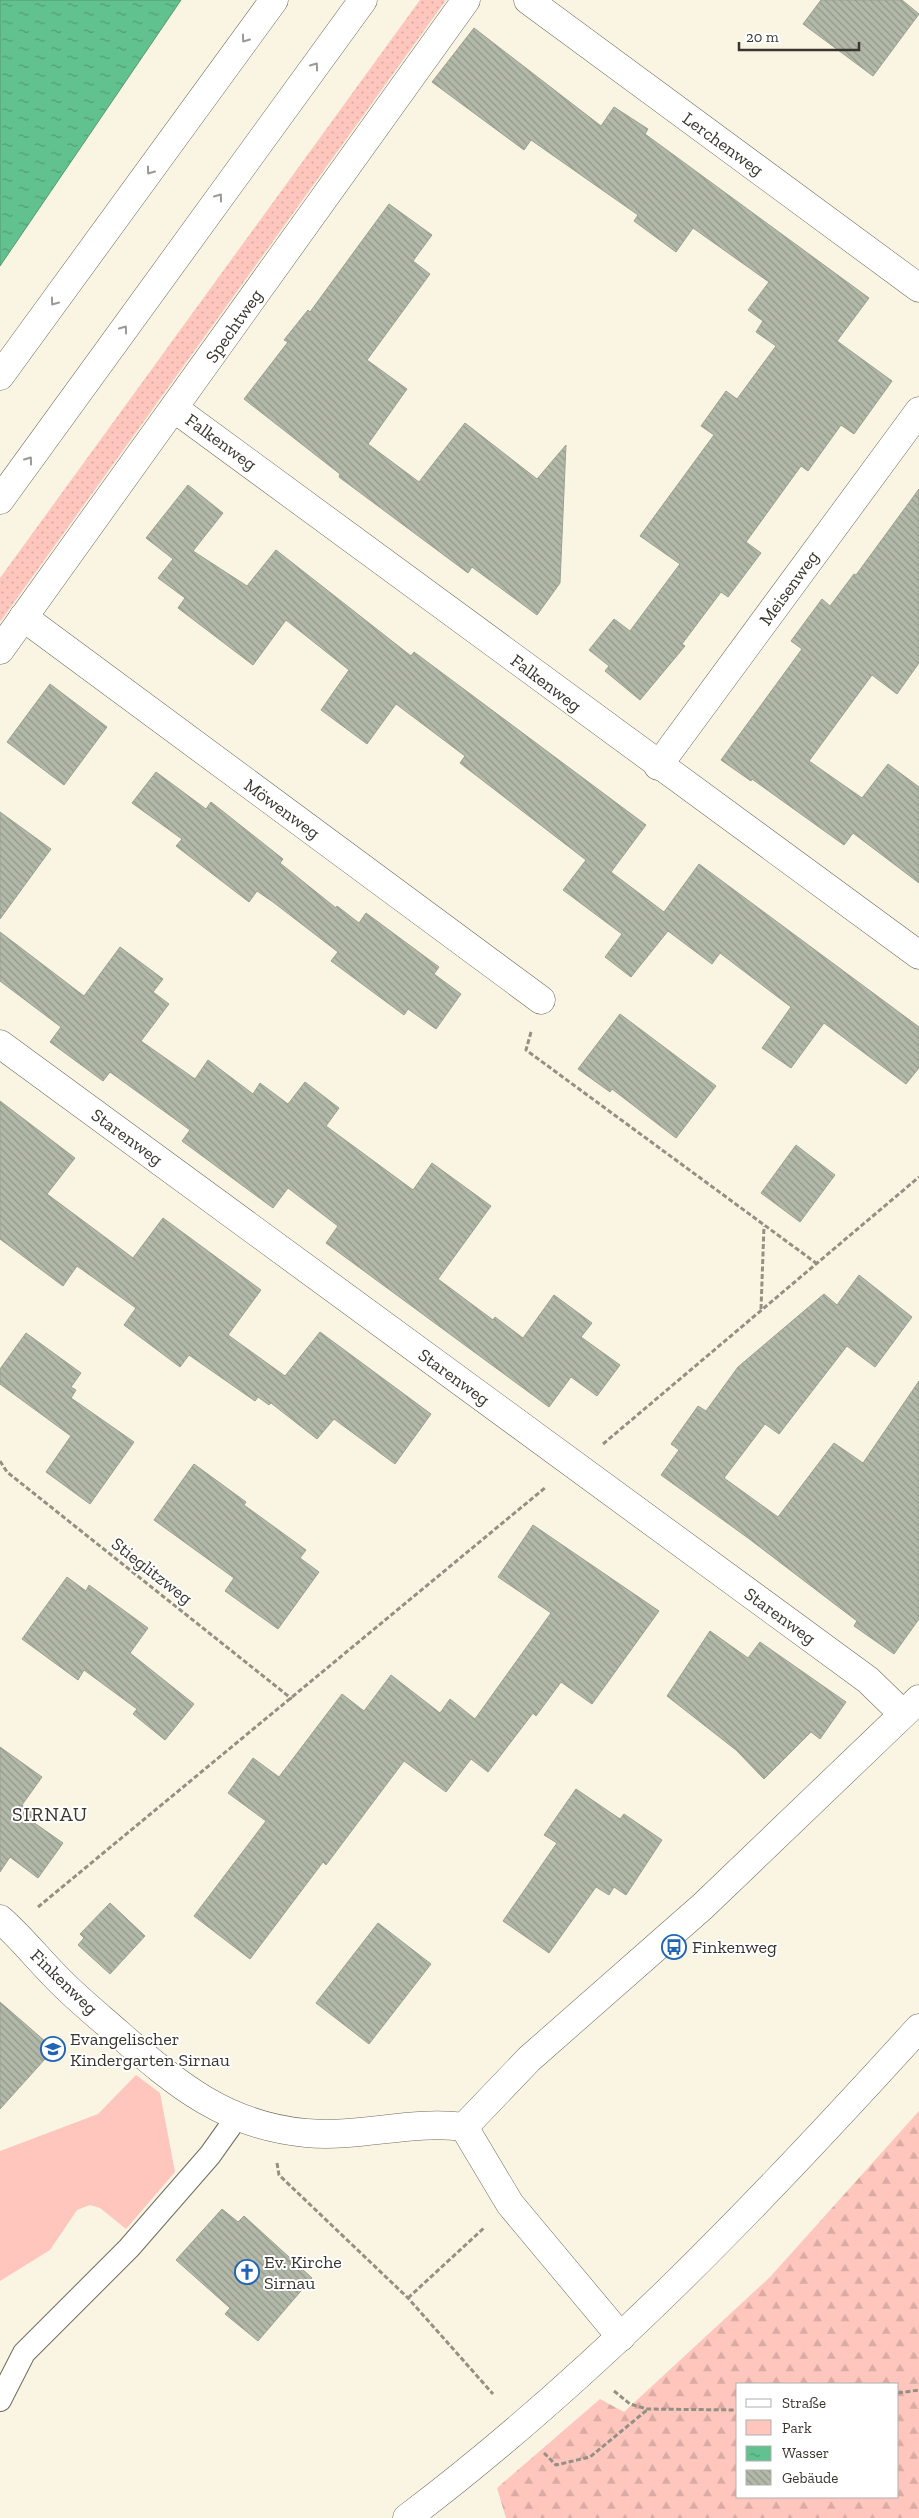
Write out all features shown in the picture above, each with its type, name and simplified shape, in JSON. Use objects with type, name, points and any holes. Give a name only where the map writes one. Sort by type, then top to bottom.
[{"type":"main road","points":[[0,376],[274,0]]},
{"type":"main road","points":[[0,500],[363,0]]},
{"type":"main road","name":"Spechtweg","points":[[0,650],[466,0]]},
{"type":"main road","name":"Lerchenweg","points":[[528,0],[919,288]]},
{"type":"main road","name":"Falkenweg","points":[[175,408],[658,766],[919,956]]},
{"type":"main road","name":"Meisenweg","points":[[658,766],[919,411]]},
{"type":"main road","name":"Möwenweg","points":[[23,617],[541,1000]]},
{"type":"main road","name":"Starenweg","points":[[0,1044],[868,1680],[911,1707]]},
{"type":"main road","points":[[620,2337],[510,2204],[464,2127],[529,2059],[703,1906],[911,1707]]},
{"type":"main road","name":"Finkenweg","points":[[6,1924],[63,1984],[162,2072],[198,2098],[237,2117],[273,2128],[306,2133],[339,2134],[440,2124],[464,2127]]},
{"type":"main road","points":[[407,2518],[530,2418],[620,2337],[781,2176],[919,2028]]},
{"type":"lane","points":[[0,2400],[24,2352],[129,2248],[210,2155],[237,2117]]},
{"type":"path","points":[[541,1000],[526,1050],[816,1263]]},
{"type":"path","points":[[6,1924],[292,1699],[551,1482],[576,1467],[919,1177]]},
{"type":"path","points":[[761,1310],[764,1225]]},
{"type":"path","name":"Stieglitzweg","points":[[0,1460],[7,1472],[292,1699]]},
{"type":"path","points":[[273,2128],[279,2175],[408,2298],[493,2394]]},
{"type":"path","points":[[408,2298],[510,2204]]},
{"type":"path","points":[[899,2393],[919,2390]]},
{"type":"path","points":[[543,2453],[556,2465],[590,2457],[647,2409],[736,2410]]},
{"type":"green space","points":[[420,0],[446,0],[0,622],[0,578]]},
{"type":"green space","points":[[136,2075],[160,2093],[175,2172],[126,2229],[100,2208],[90,2205],[77,2210],[50,2250],[0,2281],[0,2151],[98,2114]]},
{"type":"green space","points":[[919,2111],[919,2518],[506,2518],[497,2488],[600,2399],[624,2412],[770,2277]]},
{"type":"water","points":[[0,0],[181,0],[0,266]]},
{"type":"building","points":[[821,0],[902,0],[919,14],[873,76],[803,24]]},
{"type":"building","points":[[474,28],[601,126],[614,107],[648,129],[645,134],[869,298],[837,341],[892,381],[854,434],[841,425],[808,471],[801,466],[746,542],[761,553],[728,597],[721,592],[682,644],[685,646],[640,700],[605,671],[609,666],[589,650],[614,619],[630,631],[680,564],[640,536],[714,435],[701,426],[726,391],[737,399],[776,346],[756,332],[763,321],[748,310],[769,282],[693,228],[676,252],[634,221],[638,215],[531,140],[524,150],[432,82]]},
{"type":"building","points":[[389,204],[432,235],[413,261],[430,274],[367,360],[407,389],[368,444],[419,482],[465,423],[537,479],[566,445],[560,583],[537,615],[472,567],[468,573],[339,477],[340,474],[244,399],[288,342],[284,340],[308,310],[310,312]]},
{"type":"building","points":[[188,485],[223,513],[193,551],[247,586],[276,550],[411,656],[414,652],[646,825],[611,872],[664,912],[699,864],[919,1027],[919,1068],[906,1084],[824,1023],[791,1068],[762,1048],[791,1007],[720,953],[712,964],[668,931],[631,977],[605,957],[622,934],[563,890],[586,860],[460,763],[465,756],[396,704],[367,744],[321,710],[349,670],[286,620],[253,665],[178,608],[185,598],[158,578],[173,559],[146,538]]},
{"type":"building","points":[[919,489],[919,663],[897,694],[872,675],[809,761],[862,798],[888,764],[919,787],[919,883],[853,833],[844,845],[752,779],[751,781],[721,760],[802,649],[791,641],[822,599],[830,606],[854,574],[856,575]]},
{"type":"building","points":[[50,684],[107,727],[64,785],[7,742]]},
{"type":"building","points":[[156,772],[206,809],[211,802],[283,859],[280,863],[336,908],[337,906],[359,923],[366,913],[439,967],[434,974],[461,994],[436,1029],[408,1009],[404,1015],[331,961],[338,952],[273,902],[257,891],[249,902],[176,846],[182,839],[132,803]]},
{"type":"building","points":[[0,812],[51,849],[0,919]]},
{"type":"building","points":[[0,932],[84,996],[120,947],[163,979],[153,992],[169,1004],[141,1041],[195,1079],[208,1060],[253,1094],[260,1083],[288,1104],[305,1082],[339,1108],[326,1126],[413,1190],[432,1163],[491,1206],[438,1279],[493,1320],[495,1317],[523,1338],[554,1295],[592,1323],[581,1337],[620,1365],[597,1396],[571,1377],[549,1407],[326,1243],[338,1226],[288,1188],[273,1208],[182,1141],[190,1130],[110,1072],[103,1081],[50,1042],[61,1027],[0,981]]},
{"type":"building","points":[[620,1014],[716,1086],[676,1138],[612,1089],[610,1092],[578,1069]]},
{"type":"building","points":[[0,1101],[75,1158],[47,1194],[133,1258],[163,1218],[261,1290],[228,1335],[285,1376],[320,1332],[431,1414],[395,1464],[334,1419],[317,1439],[271,1403],[269,1405],[258,1397],[255,1401],[189,1355],[180,1367],[124,1325],[136,1308],[77,1266],[63,1286],[0,1239]]},
{"type":"building","points":[[796,1145],[835,1175],[800,1222],[761,1193]]},
{"type":"building","points":[[859,1275],[912,1317],[875,1367],[847,1346],[779,1434],[765,1424],[724,1478],[778,1517],[834,1443],[863,1463],[919,1381],[919,1619],[894,1654],[854,1626],[857,1621],[661,1475],[679,1450],[671,1444],[698,1406],[706,1411],[738,1367],[824,1294],[837,1305]]},
{"type":"building","points":[[26,1333],[81,1373],[71,1387],[76,1390],[71,1398],[134,1442],[90,1504],[46,1472],[71,1436],[0,1384],[0,1369]]},
{"type":"building","points":[[194,1464],[246,1502],[244,1505],[306,1550],[300,1558],[319,1572],[278,1629],[225,1591],[234,1578],[154,1520]]},
{"type":"building","points":[[533,1525],[659,1611],[592,1704],[561,1682],[536,1716],[533,1713],[488,1772],[471,1759],[446,1792],[404,1761],[326,1865],[323,1862],[250,1959],[194,1916],[266,1821],[228,1793],[253,1758],[279,1777],[342,1694],[364,1711],[391,1675],[440,1713],[450,1699],[475,1719],[551,1613],[498,1577]]},
{"type":"building","points":[[67,1577],[86,1591],[89,1585],[148,1628],[130,1653],[194,1704],[165,1740],[133,1714],[137,1709],[84,1670],[78,1680],[22,1639]]},
{"type":"building","points":[[710,1631],[748,1658],[760,1642],[846,1702],[820,1739],[811,1732],[764,1779],[736,1750],[667,1696]]},
{"type":"building","points":[[0,1747],[42,1777],[22,1805],[36,1816],[33,1822],[63,1843],[38,1878],[10,1857],[0,1872]]},
{"type":"building","points":[[576,1789],[620,1819],[624,1814],[662,1840],[626,1895],[614,1887],[609,1895],[596,1887],[549,1953],[503,1921],[557,1843],[544,1835]]},
{"type":"building","points":[[110,1903],[145,1936],[110,1974],[78,1945],[84,1938],[80,1934]]},
{"type":"building","points":[[378,1923],[431,1964],[369,2044],[316,2003]]},
{"type":"building","name":"Evangelischer Kindergarten Sirnau","points":[[0,2002],[54,2049],[0,2109]]},
{"type":"building","name":"Ev. Kirche Sirnau","points":[[222,2209],[238,2222],[244,2216],[312,2278],[258,2341],[225,2314],[230,2308],[176,2260]]},
{"type":"place","name":"Finkenweg","points":[[674,1947]]},
{"type":"place","name":"Evangelischer Kindergarten Sirnau","points":[[53,2049]]},
{"type":"place","name":"Ev. Kirche Sirnau","points":[[247,2272]]},
{"type":"district","name":"SIRNAU","points":[[50,1814]]}]
